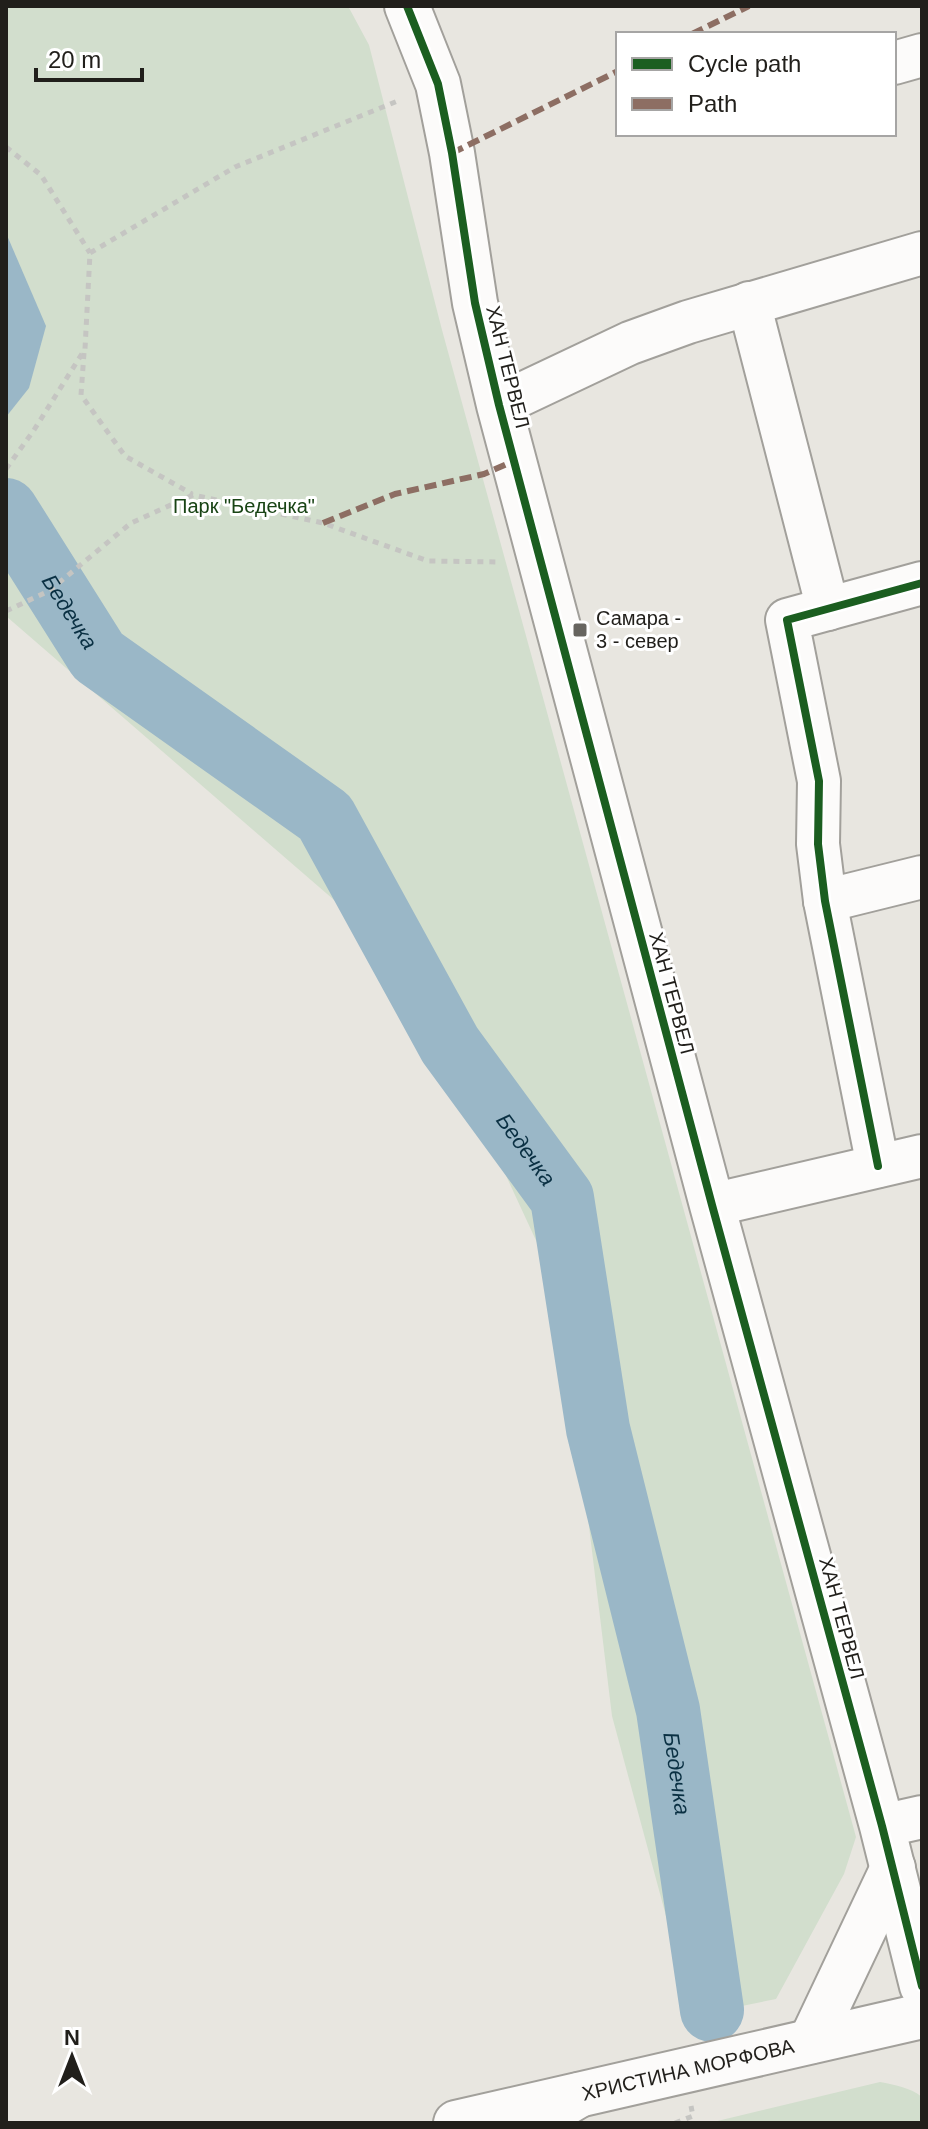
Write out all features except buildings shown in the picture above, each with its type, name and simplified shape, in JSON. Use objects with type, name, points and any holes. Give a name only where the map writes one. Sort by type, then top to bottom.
[{"type":"street","name":"ХАН ТЕРВЕЛ","points":[[407,6],[438,84],[475,303],[499,405],[712,1205],[902,1821],[893,1868],[922,1986]]},
{"type":"street","points":[[896,62],[922,55]]},
{"type":"street","points":[[499,405],[630,343],[749,303],[922,253]]},
{"type":"street","points":[[749,303],[828,609]]},
{"type":"street","points":[[878,1166],[825,901],[818,844],[819,781],[787,620],[922,583]]},
{"type":"street","points":[[825,901],[922,877]]},
{"type":"street","points":[[712,1205],[922,1156]]},
{"type":"street","points":[[799,2044],[893,1868]]},
{"type":"street","name":"ХРИСТИНА МОРФОВА","points":[[456,2123],[922,2016]]},
{"type":"street","points":[[532,2123],[579,2095]]},
{"type":"path","points":[[90,253],[235,167],[438,84]]},
{"type":"path","points":[[6,147],[41,175],[90,253],[81,395],[125,456],[193,495],[323,523],[428,561],[542,563]]},
{"type":"path","points":[[6,469],[85,349]]},
{"type":"path","points":[[6,611],[49,591],[131,523],[193,495]]},
{"type":"green space","name":"Парк \"Бедечка\"","points":[[6,6],[348,6],[369,45],[442,330],[856,1837],[844,1874],[776,1999],[693,2016],[612,1716],[580,1452],[546,1262],[495,1152],[422,1035],[356,919],[6,616]]},
{"type":"green space","points":[[880,2082],[896,2085],[922,2097],[922,2123],[709,2123]]},
{"type":"water","points":[[6,233],[46,326],[29,388],[6,417]]},
{"type":"waterway","name":"Бедечка","points":[[6,510],[98,656],[325,817],[450,1045],[562,1198],[598,1429],[668,1710],[712,2010]]},
{"type":"marked path","points":[[696,32],[749,6]]},
{"type":"marked path","points":[[452,153],[616,72]]},
{"type":"marked path","points":[[323,523],[395,494],[484,474],[516,460]]},
{"type":"cycle path","points":[[407,6],[438,84],[475,303],[499,405],[712,1205],[882,1826],[922,1986]]},
{"type":"cycle path","points":[[878,1166],[825,901],[818,844],[819,781],[787,620],[922,583]]},
{"type":"place","name":"Самара - 3 - север","points":[[580,630]]}]
